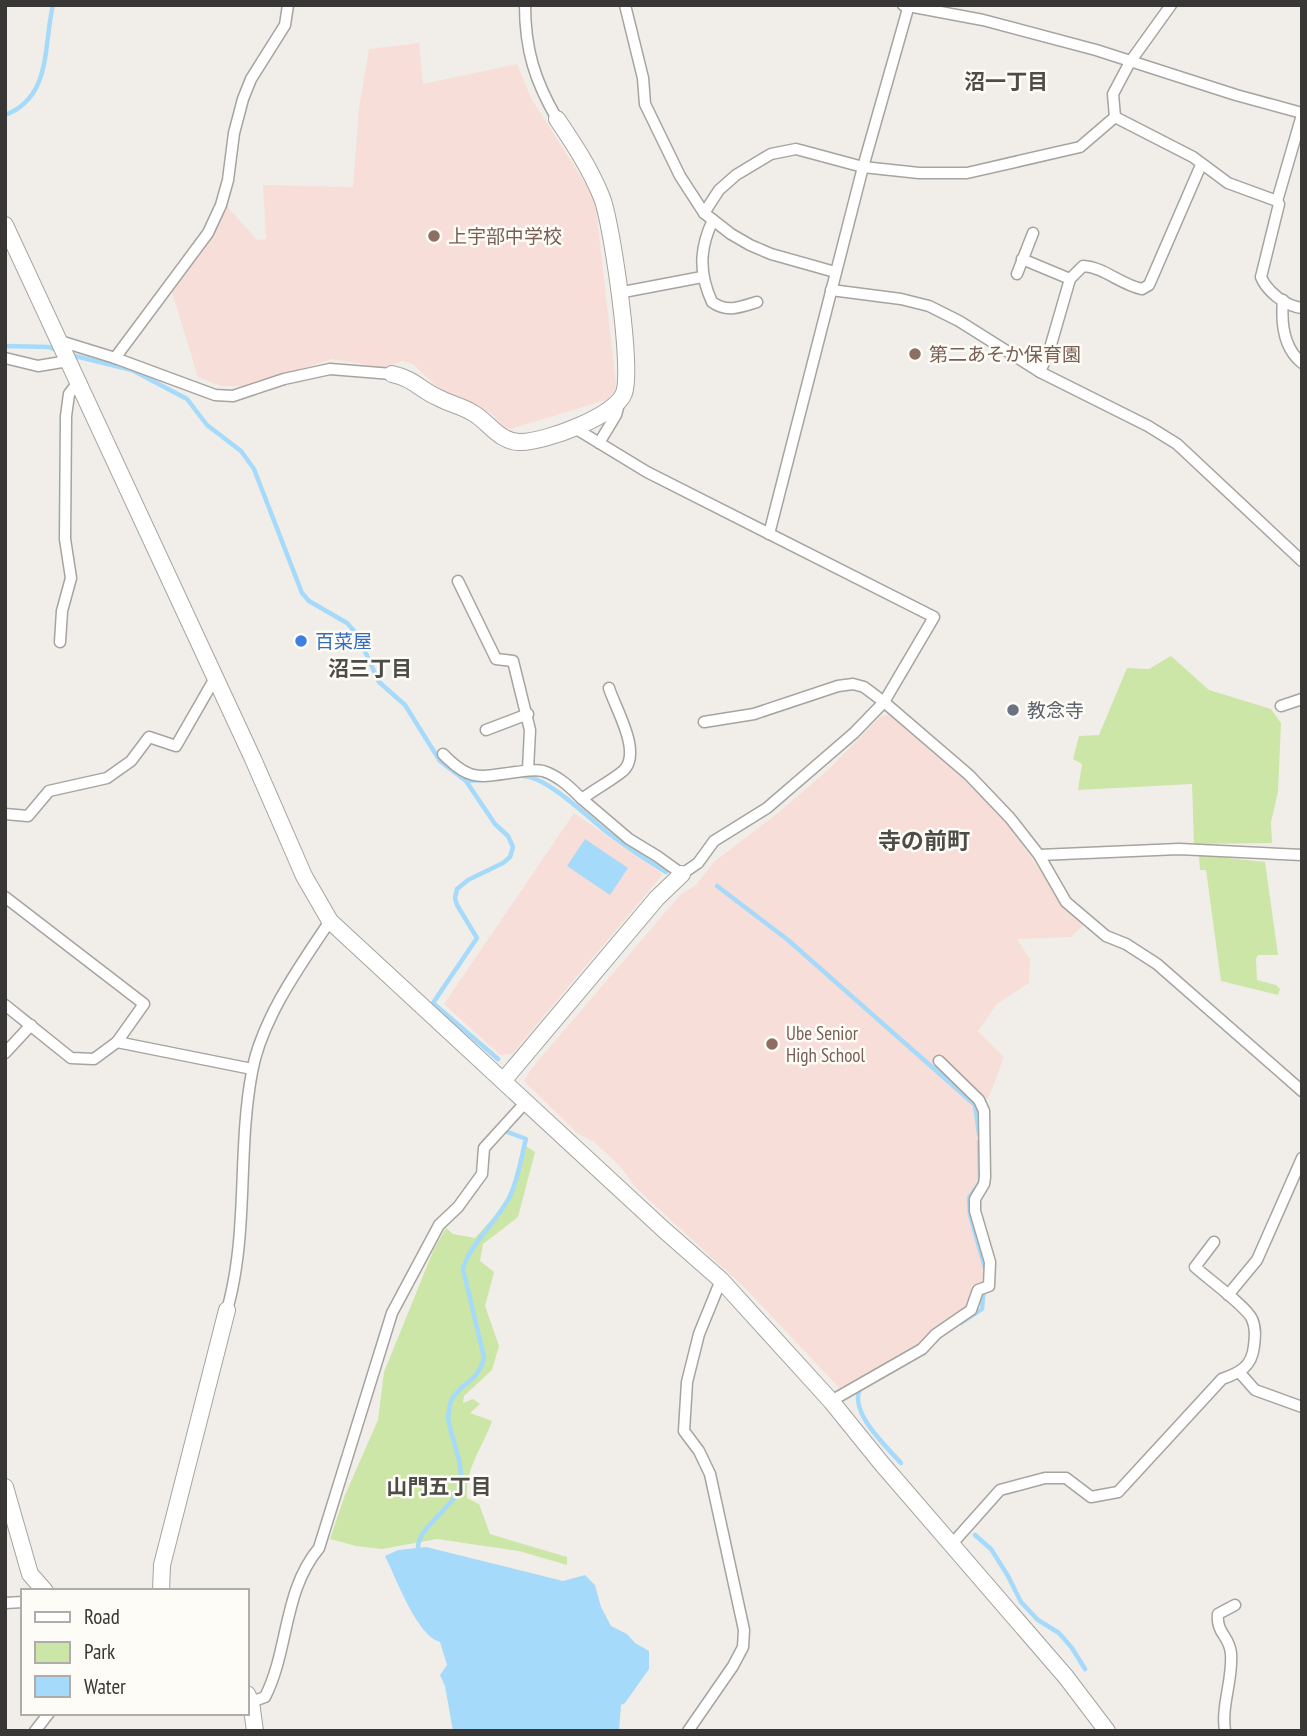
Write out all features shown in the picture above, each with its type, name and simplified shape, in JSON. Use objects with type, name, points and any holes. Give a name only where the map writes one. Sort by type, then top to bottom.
[{"type":"street","points":[[115,358],[208,233],[221,205],[228,180],[234,133],[243,99],[251,79],[285,26],[288,5]]},
{"type":"street","points":[[525,5],[525,36],[533,71],[557,119],[584,161],[603,202],[612,239],[626,383],[616,415],[599,443]]},
{"type":"street","points":[[625,5],[643,78],[645,104],[680,176],[709,216],[750,245],[835,272]]},
{"type":"street","points":[[1115,117],[1113,94],[1130,62],[1171,5]]},
{"type":"street","points":[[769,534],[835,272],[907,6],[982,20],[1096,50],[1302,114],[1277,201],[1279,204],[1261,277],[1268,288],[1283,300],[1302,308]]},
{"type":"street","points":[[757,302],[735,309],[718,307],[712,302],[702,277],[709,216],[719,190],[736,175],[771,154],[796,149],[863,167],[919,173],[967,173],[1080,147],[1115,117]]},
{"type":"street","points":[[1115,117],[1193,157],[1228,183],[1277,201]]},
{"type":"street","points":[[1040,372],[1070,279],[1083,266],[1094,267],[1130,286],[1142,289],[1149,285],[1201,165]]},
{"type":"street","points":[[5,225],[304,876],[330,921],[525,1103],[721,1280],[831,1401],[951,1545],[1066,1676],[1107,1731]]},
{"type":"street","points":[[1017,274],[1032,233]]},
{"type":"street","points":[[1022,259],[1070,279]]},
{"type":"street","points":[[618,293],[702,277]]},
{"type":"street","points":[[831,290],[901,299],[929,306],[959,321],[1040,372],[1148,426],[1177,443],[1302,561]]},
{"type":"street","points":[[1283,300],[1282,327],[1285,337],[1292,353],[1302,363]]},
{"type":"street","points":[[60,341],[215,395],[233,396],[284,379],[331,369],[392,374],[408,378],[436,397],[471,412],[510,441],[521,443],[573,428],[603,414],[620,400]]},
{"type":"street","points":[[5,358],[38,366],[68,361]]},
{"type":"street","points":[[60,642],[62,611],[71,578],[65,539],[65,416],[69,394],[78,382]]},
{"type":"street","points":[[503,1081],[657,898],[698,863],[714,841],[767,808],[827,758],[884,702],[934,617],[647,472],[573,428]]},
{"type":"street","points":[[458,582],[496,659],[513,661],[528,714],[528,770]]},
{"type":"street","points":[[5,814],[28,816],[50,791],[107,778],[131,761],[149,737],[176,746],[215,678]]},
{"type":"street","points":[[704,722],[754,714],[845,685],[864,687],[969,775],[1010,818],[1039,855],[1066,902],[1106,936],[1140,952],[1157,964],[1302,1091]]},
{"type":"street","points":[[582,799],[625,770],[630,760],[624,722],[609,688]]},
{"type":"street","points":[[1281,706],[1302,699]]},
{"type":"street","points":[[486,730],[528,714]]},
{"type":"street","points":[[443,754],[459,771],[472,776],[528,770],[552,774],[629,839],[682,874]]},
{"type":"street","points":[[1039,855],[1179,849],[1302,855]]},
{"type":"street","points":[[5,897],[144,1003],[117,1042],[94,1059],[71,1058],[5,1004]]},
{"type":"street","points":[[160,1589],[162,1564],[235,1282],[239,1252],[244,1129],[252,1069],[268,1025],[304,960],[330,921]]},
{"type":"street","points":[[5,1053],[31,1025]]},
{"type":"street","points":[[117,1042],[252,1069]]},
{"type":"street","points":[[831,1401],[922,1349],[936,1334],[971,1310],[978,1290],[985,1286],[990,1262],[975,1211],[975,1199],[985,1177],[984,1111],[979,1100],[939,1061]]},
{"type":"street","points":[[254,1731],[249,1698],[265,1697],[272,1683],[295,1590],[312,1556],[319,1548],[392,1313],[439,1225],[458,1206],[482,1174],[484,1148],[525,1103]]},
{"type":"street","points":[[1228,1295],[1257,1261],[1302,1158]]},
{"type":"street","points":[[951,1545],[1000,1490],[1022,1483],[1045,1478],[1066,1478],[1091,1497],[1118,1492],[1222,1379],[1240,1373],[1246,1367],[1253,1354],[1255,1331],[1252,1316],[1195,1267],[1214,1242]]},
{"type":"street","points":[[688,1731],[743,1647],[744,1630],[710,1474],[699,1451],[684,1431],[687,1382],[699,1334],[721,1280]]},
{"type":"street","points":[[1240,1373],[1255,1390],[1302,1407]]},
{"type":"street","points":[[5,1487],[30,1574],[39,1589]]},
{"type":"street","points":[[1225,1731],[1223,1715],[1232,1656],[1230,1646],[1217,1625],[1218,1614],[1235,1605]]},
{"type":"street","points":[[35,1731],[47,1715]]},
{"type":"shaded area","name":"上宇部中学校","points":[[419,43],[423,84],[517,64],[531,98],[595,199],[616,384],[614,393],[606,400],[507,430],[491,413],[450,396],[413,364],[402,361],[385,368],[332,359],[246,386],[221,386],[198,377],[171,289],[226,205],[257,240],[266,239],[263,185],[353,187],[359,108],[369,49]]},
{"type":"shaded area","name":"Ube Senior High School","points":[[892,715],[903,722],[1004,818],[1035,863],[1084,924],[1071,937],[1017,939],[1030,959],[1029,983],[997,1004],[978,1031],[1004,1057],[989,1097],[979,1108],[979,1186],[972,1216],[986,1281],[971,1285],[970,1306],[934,1328],[920,1346],[840,1389],[746,1289],[637,1189],[620,1166],[594,1142],[577,1133],[524,1081],[531,1069],[680,895],[696,885],[715,861],[778,813],[829,769],[881,716]]},
{"type":"shaded area","points":[[574,813],[663,874],[512,1054],[500,1055],[444,1004]]},
{"type":"green space","points":[[1171,656],[1209,690],[1271,709],[1281,723],[1278,792],[1271,822],[1272,843],[1194,844],[1192,784],[1078,790],[1082,764],[1073,759],[1079,736],[1099,735],[1127,668],[1149,669]]},
{"type":"green space","points":[[1199,855],[1265,862],[1278,955],[1258,955],[1257,980],[1276,985],[1280,989],[1278,995],[1221,981],[1206,870],[1200,870]]},
{"type":"green space","points":[[524,1145],[535,1152],[518,1217],[483,1244],[480,1261],[494,1272],[485,1306],[499,1346],[492,1370],[464,1396],[463,1403],[473,1399],[480,1404],[470,1413],[492,1421],[472,1467],[467,1498],[479,1504],[490,1534],[567,1557],[567,1565],[519,1551],[437,1539],[382,1549],[330,1539],[345,1495],[378,1420],[384,1372],[434,1249],[446,1228],[453,1234],[475,1238],[509,1200]]},
{"type":"water","points":[[585,839],[628,868],[610,895],[567,866]]},
{"type":"water","points":[[426,1547],[563,1581],[585,1575],[595,1585],[601,1607],[611,1626],[627,1634],[635,1643],[649,1651],[649,1669],[621,1705],[619,1731],[453,1731],[445,1686],[440,1675],[447,1665],[440,1642],[431,1637],[415,1618],[385,1556],[398,1550]]},
{"type":"waterway","points":[[5,115],[20,107],[31,96],[38,83],[46,54],[53,5]]},
{"type":"waterway","points":[[5,346],[49,347],[56,350]]},
{"type":"waterway","points":[[71,355],[132,370],[187,399],[207,425],[241,451],[254,469],[302,593],[309,601],[347,623],[357,634],[379,682],[405,705],[440,761],[466,781],[495,824],[508,836],[513,847],[510,857],[457,889],[457,905],[477,938],[433,1003],[498,1059]]},
{"type":"waterway","points":[[523,776],[555,790],[608,833],[666,872]]},
{"type":"waterway","points":[[466,781],[483,780]]},
{"type":"waterway","points":[[717,886],[788,940],[975,1105],[979,1134]]},
{"type":"waterway","points":[[418,1551],[423,1534],[458,1492],[461,1483],[460,1467],[448,1418],[450,1405],[459,1390],[478,1372],[484,1357],[463,1269],[471,1252],[509,1198],[517,1177],[526,1139],[505,1131]]},
{"type":"waterway","points":[[979,1142],[980,1182],[969,1198],[970,1215],[985,1268]]},
{"type":"waterway","points":[[961,1323],[982,1309],[984,1287]]},
{"type":"waterway","points":[[860,1388],[858,1398],[864,1418],[901,1463]]},
{"type":"waterway","points":[[975,1535],[991,1549],[1021,1602],[1038,1620],[1059,1633],[1085,1669]]},
{"type":"place","name":"上宇部中学校","points":[[434,236]]},
{"type":"place","name":"第二あそか保育園","points":[[915,354]]},
{"type":"place","name":"百菜屋","points":[[301,641]]},
{"type":"place","name":"教念寺","points":[[1013,710]]},
{"type":"place","name":"Ube Senior High School","points":[[772,1044]]},
{"type":"district","name":"沼一丁目","points":[[1006,82]]},
{"type":"district","name":"沼三丁目","points":[[370,669]]},
{"type":"district","name":"寺の前町","points":[[924,841]]},
{"type":"district","name":"山門五丁目","points":[[439,1487]]}]
